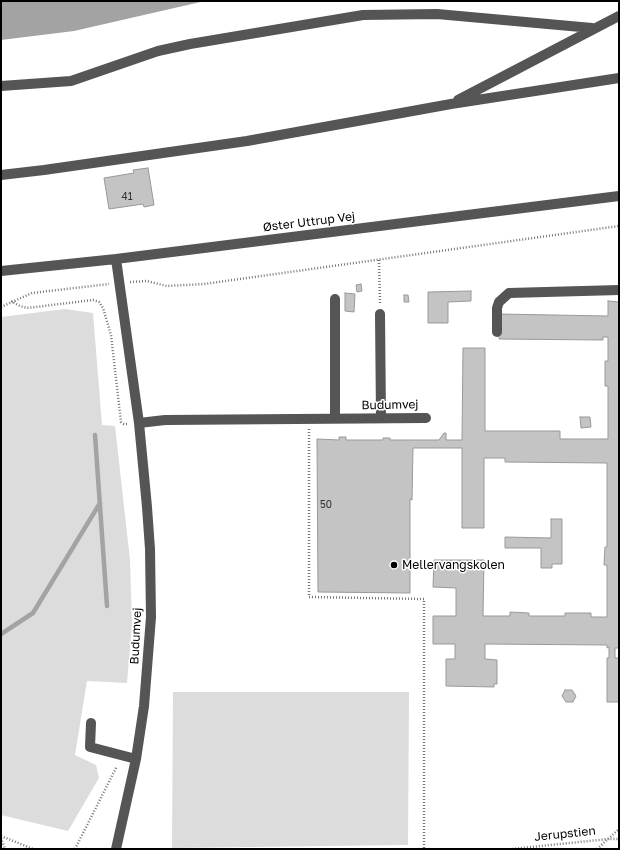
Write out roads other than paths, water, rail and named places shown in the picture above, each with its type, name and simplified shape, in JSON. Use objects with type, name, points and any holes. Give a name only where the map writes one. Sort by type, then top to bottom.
[{"type":"street","points":[[1,86],[71,81],[158,51],[183,45],[363,15],[437,14],[592,28]]},
{"type":"street","points":[[450,104],[592,28],[619,16]]},
{"type":"street","points":[[1,175],[253,140],[450,104],[619,78]]},
{"type":"street","name":"Øster Uttrup Vej","points":[[1,271],[116,259],[619,196]]},
{"type":"street","name":"Budumvej","points":[[116,259],[121,283],[139,423],[150,549],[151,617],[144,706],[136,759],[116,849]]},
{"type":"street","points":[[497,332],[497,308],[500,302],[509,293],[619,290]]},
{"type":"street","points":[[335,299],[335,418]]},
{"type":"street","points":[[380,314],[381,418]]},
{"type":"street","name":"Budumvej","points":[[139,423],[165,420],[426,418]]},
{"type":"street","points":[[91,723],[90,747],[136,759]]},
{"type":"waterway","points":[[95,435],[107,606]]},
{"type":"waterway","points":[[1,634],[33,613],[100,503]]},
{"type":"place","name":"Mellervangskolen","points":[[394,565]]}]
